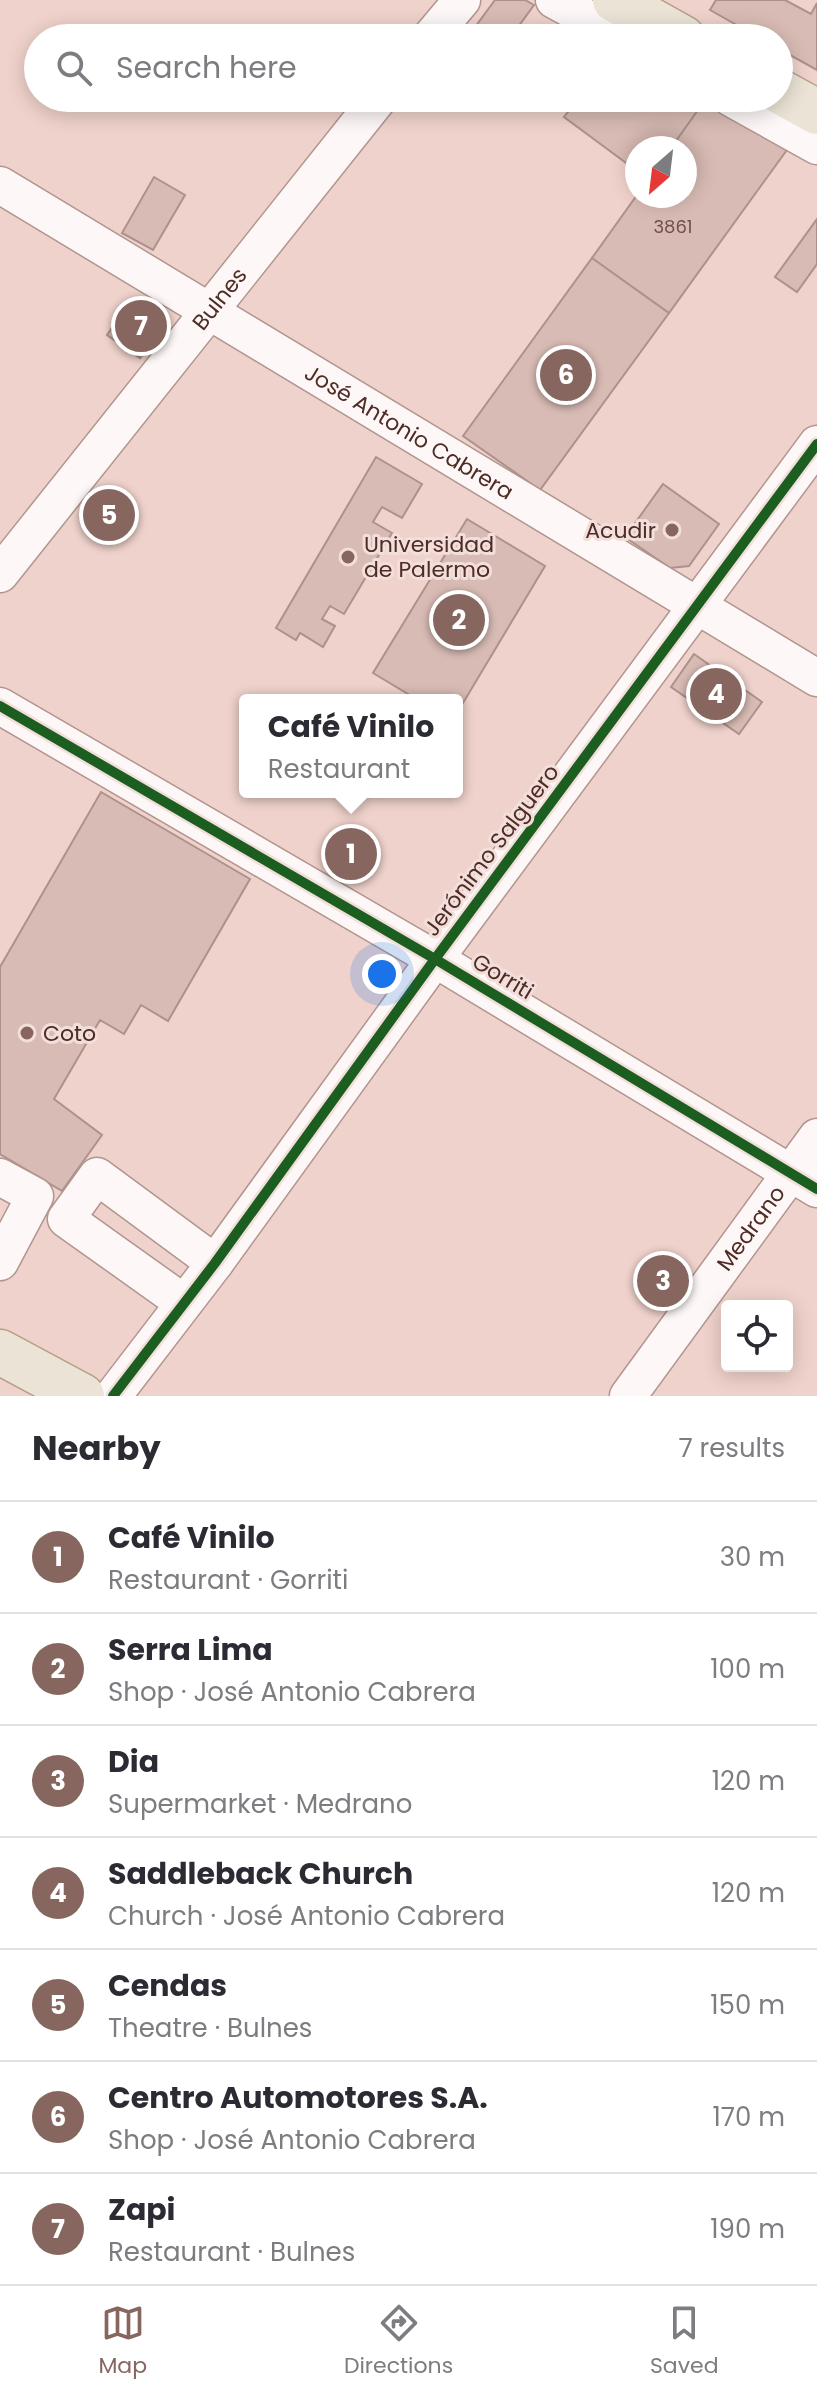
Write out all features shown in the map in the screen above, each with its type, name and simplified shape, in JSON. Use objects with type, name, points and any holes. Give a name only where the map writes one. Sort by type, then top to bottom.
[{"type":"main road","points":[[615,0],[658,24]]},
{"type":"main road","points":[[793,99],[817,112]]},
{"type":"main road","points":[[0,1352],[82,1396]]},
{"type":"street","points":[[442,24],[462,0]]},
{"type":"street","points":[[554,0],[598,24]]},
{"type":"street","name":"Bulnes","points":[[0,574],[368,112]]},
{"type":"street","points":[[756,112],[817,146]]},
{"type":"street","name":"José Antonio Cabrera","points":[[0,185],[817,678]]},
{"type":"street","name":"Jerónimo Salguero","points":[[113,1396],[215,1263],[435,959],[817,444]]},
{"type":"street","name":"Gorriti","points":[[0,706],[435,959],[804,1181]]},
{"type":"street","name":"Medrano","points":[[628,1396],[804,1181],[817,1137]]},
{"type":"street","points":[[66,1219],[97,1176],[215,1263]]},
{"type":"street","points":[[0,1177],[35,1196],[184,1303]]},
{"type":"street","points":[[0,1261],[35,1196]]},
{"type":"building","points":[[495,0],[525,0],[534,5],[520,24],[477,24]]},
{"type":"building","points":[[716,0],[785,0],[811,14],[817,3],[817,70],[793,57],[793,24],[735,24],[710,10]]},
{"type":"building","points":[[568,112],[696,112],[680,136],[625,136],[625,162],[564,117]]},
{"type":"building","points":[[696,112],[726,112],[789,147],[669,313],[592,258],[628,208],[697,208],[697,136],[680,136]]},
{"type":"building","points":[[154,177],[185,195],[153,250],[122,233]]},
{"type":"building","points":[[817,219],[817,264],[797,292],[775,277]]},
{"type":"building","points":[[592,258],[669,313],[540,490],[463,436]]},
{"type":"building","points":[[126,308],[159,331],[140,358],[107,335]]},
{"type":"building","name":"Universidad de Palermo","points":[[376,457],[422,484],[402,518],[382,507],[373,522],[392,533],[344,614],[330,606],[322,619],[335,626],[323,647],[300,633],[296,640],[276,628]]},
{"type":"building","name":"Acudir","points":[[663,484],[719,524],[689,566],[670,568],[625,537]]},
{"type":"building","points":[[467,519],[545,566],[463,703],[463,694],[408,694],[373,673]]},
{"type":"building","points":[[694,654],[762,702],[739,734],[671,687]]},
{"type":"building","points":[[101,792],[250,879],[168,1021],[141,1005],[124,1034],[100,1020],[54,1099],[102,1135],[62,1191],[0,1154],[0,967]]},
{"type":"cycle path","points":[[113,1396],[215,1263],[435,959],[817,444]]},
{"type":"cycle path","points":[[0,706],[435,959],[817,1189]]},
{"type":"place","name":"Zapi","points":[[141,326]]},
{"type":"place","name":"Centro Automotores S.A.","points":[[566,375]]},
{"type":"place","name":"Cendas","points":[[109,515]]},
{"type":"place","name":"Acudir","points":[[672,530]]},
{"type":"place","name":"Universidad de Palermo","points":[[348,557]]},
{"type":"place","name":"Serra Lima","points":[[459,620]]},
{"type":"place","name":"Saddleback Church","points":[[716,694]]},
{"type":"place","name":"Café Vinilo","points":[[351,854]]},
{"type":"place","name":"Coto","points":[[27,1033]]},
{"type":"place","name":"Dia","points":[[663,1281]]}]
